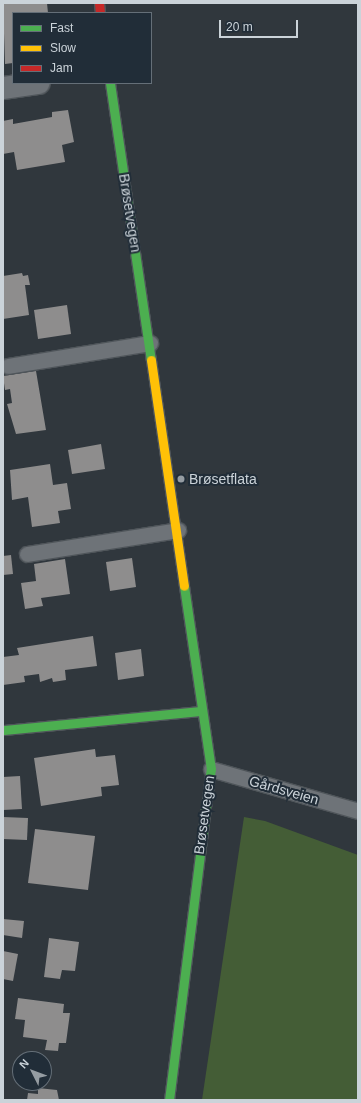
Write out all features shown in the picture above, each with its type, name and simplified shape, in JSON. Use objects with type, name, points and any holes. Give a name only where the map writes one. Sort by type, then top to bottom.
[{"type":"street","points":[[3,88],[32,84]]},
{"type":"street","name":"Brøsetvegen","points":[[110,84],[178,530],[211,769],[169,1100]]},
{"type":"street","points":[[3,730],[202,711]]},
{"type":"lane","points":[[8,366],[150,343]]},
{"type":"lane","points":[[27,554],[178,530]]},
{"type":"lane","name":"Gårdsveien","points":[[211,769],[358,810]]},
{"type":"green space","points":[[244,817],[265,821],[358,855],[358,1100],[202,1100]]},
{"type":"building","points":[[3,3],[47,3],[48,12],[12,12],[12,63],[5,64]]},
{"type":"building","points":[[68,110],[74,142],[62,145],[65,162],[17,170],[14,152],[3,154],[3,121],[13,119],[13,124],[52,117],[52,112]]},
{"type":"building","points":[[22,273],[23,276],[28,275],[30,285],[25,285],[29,315],[3,319],[3,276]]},
{"type":"building","points":[[67,305],[71,334],[38,339],[34,310]]},
{"type":"building","points":[[36,371],[46,430],[16,434],[7,404],[12,403],[10,389],[5,390],[3,376]]},
{"type":"building","points":[[101,444],[105,469],[72,474],[68,450]]},
{"type":"building","points":[[50,464],[53,485],[67,483],[71,509],[58,511],[60,523],[32,527],[28,497],[12,500],[10,470]]},
{"type":"building","points":[[11,555],[13,574],[3,575],[3,556]]},
{"type":"building","points":[[132,558],[136,587],[110,591],[106,562]]},
{"type":"building","points":[[65,559],[70,594],[41,598],[43,606],[25,609],[21,583],[36,581],[34,564]]},
{"type":"building","points":[[93,636],[97,666],[65,670],[66,680],[53,682],[52,678],[40,682],[39,674],[24,676],[25,682],[3,685],[3,657],[19,655],[17,648]]},
{"type":"building","points":[[141,649],[144,676],[118,680],[115,653]]},
{"type":"building","points":[[95,749],[96,757],[115,755],[119,785],[101,787],[102,796],[41,806],[34,758]]},
{"type":"building","points":[[20,776],[22,809],[3,810],[3,777]]},
{"type":"building","points":[[3,817],[28,818],[27,840],[3,839]]},
{"type":"building","points":[[35,829],[95,836],[88,890],[28,883]]},
{"type":"building","points":[[3,919],[24,921],[22,938],[3,935]]},
{"type":"building","points":[[49,938],[79,942],[75,971],[62,970],[60,979],[44,977]]},
{"type":"building","points":[[3,951],[18,954],[13,981],[3,979]]},
{"type":"building","points":[[18,998],[64,1004],[63,1013],[70,1013],[66,1043],[59,1043],[58,1051],[45,1050],[47,1040],[23,1037],[25,1020],[15,1019]]},
{"type":"building","points":[[57,1090],[59,1100],[27,1100],[28,1093],[38,1094],[38,1091]]},
{"type":"traffic: fast","points":[[110,84],[151,360]]},
{"type":"traffic: fast","points":[[169,1100],[211,769],[184,586]]},
{"type":"traffic: fast","points":[[3,730],[201,711]]},
{"type":"traffic: slow","points":[[151,360],[184,586]]},
{"type":"traffic: jam","points":[[99,3],[100,12]]},
{"type":"place","name":"Brøsetflata","points":[[181,479]]}]
